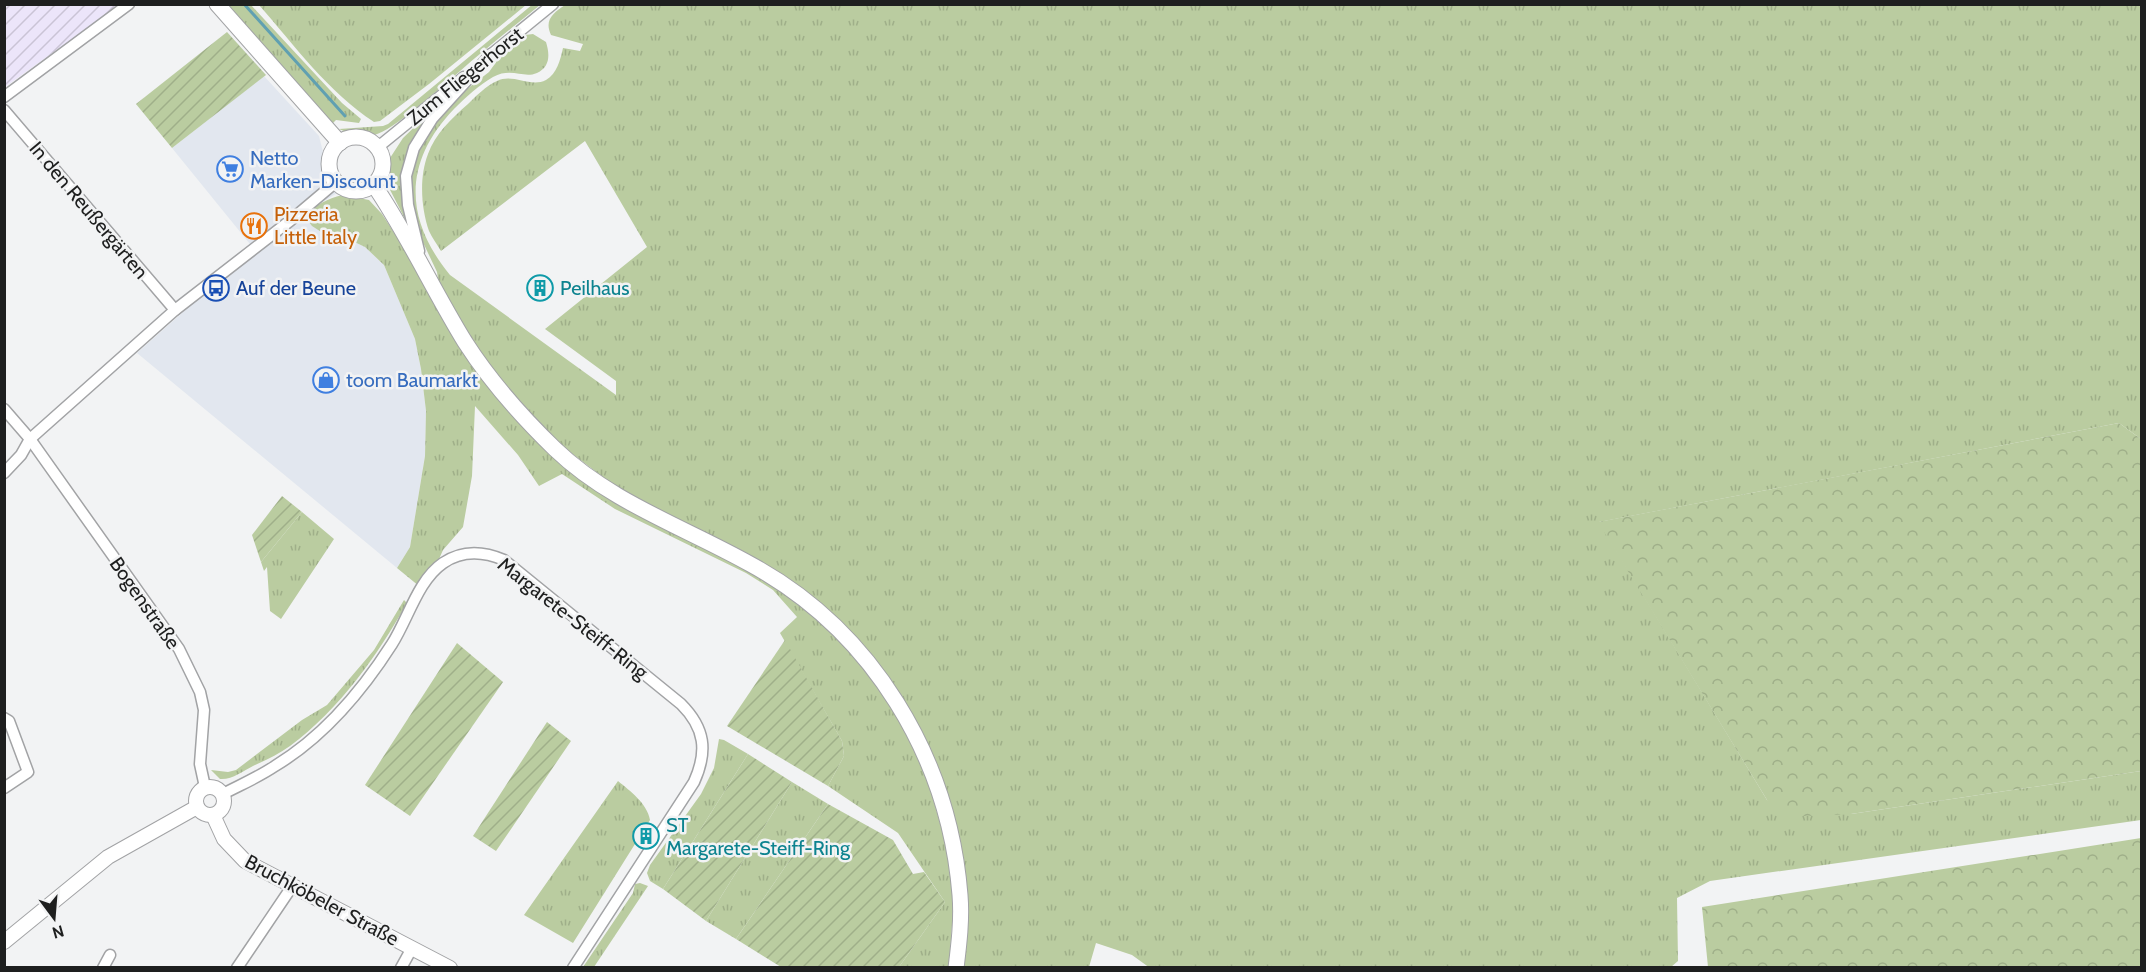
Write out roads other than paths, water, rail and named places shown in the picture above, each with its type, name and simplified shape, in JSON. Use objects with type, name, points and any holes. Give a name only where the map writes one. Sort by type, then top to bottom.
[{"type":"main road","points":[[217,4],[340,143]]},
{"type":"main road","points":[[347,138],[364,138],[378,147],[384,163],[383,171],[374,185],[358,191],[350,190],[336,182],[331,174],[330,157],[340,143],[347,138]]},
{"type":"main road","points":[[374,185],[466,343],[501,393],[556,450],[620,498],[749,563],[785,584],[836,626],[872,664],[919,740],[931,767],[947,818],[956,861],[960,898],[960,936],[956,968]]},
{"type":"street","points":[[4,98],[129,4]]},
{"type":"street","name":"Zum Fliegerhorst","points":[[378,147],[553,4]]},
{"type":"street","points":[[423,267],[408,205],[406,177],[414,148],[432,119],[491,54]]},
{"type":"street","name":"In den Reußergärten","points":[[4,110],[175,310]]},
{"type":"street","points":[[4,473],[30,440],[175,310],[336,182]]},
{"type":"street","name":"Bogenstraße","points":[[4,409],[30,440],[178,649],[200,692],[204,710],[200,764],[205,787]]},
{"type":"street","name":"Margarete-Steiff-Ring","points":[[223,794],[276,766],[316,736],[334,718],[381,661],[403,626],[422,586],[441,564],[461,554],[472,553],[485,553],[504,560],[681,704],[696,723],[702,739],[702,762],[694,782],[573,968]]},
{"type":"street","points":[[4,718],[9,721],[28,772],[4,788]]},
{"type":"street","points":[[205,787],[214,787],[223,794],[223,806],[213,815],[203,814],[195,802],[197,793],[205,787]]},
{"type":"street","points":[[4,942],[108,857],[197,807]]},
{"type":"street","name":"Bruchköbeler Straße","points":[[213,815],[224,839],[245,861],[450,968]]},
{"type":"street","points":[[237,968],[293,885]]},
{"type":"street","points":[[401,968],[412,948]]},
{"type":"street","points":[[103,968],[110,955]]},
{"type":"waterway","points":[[244,4],[345,116]]},
{"type":"place","name":"Netto Marken-Discount","points":[[230,169]]},
{"type":"place","name":"Pizzeria Little Italy","points":[[254,226]]},
{"type":"place","name":"Auf der Beune","points":[[216,288]]},
{"type":"place","name":"Peilhaus","points":[[540,288]]},
{"type":"place","name":"toom Baumarkt","points":[[326,380]]},
{"type":"place","name":"ST Margarete-Steiff-Ring","points":[[646,836]]}]
